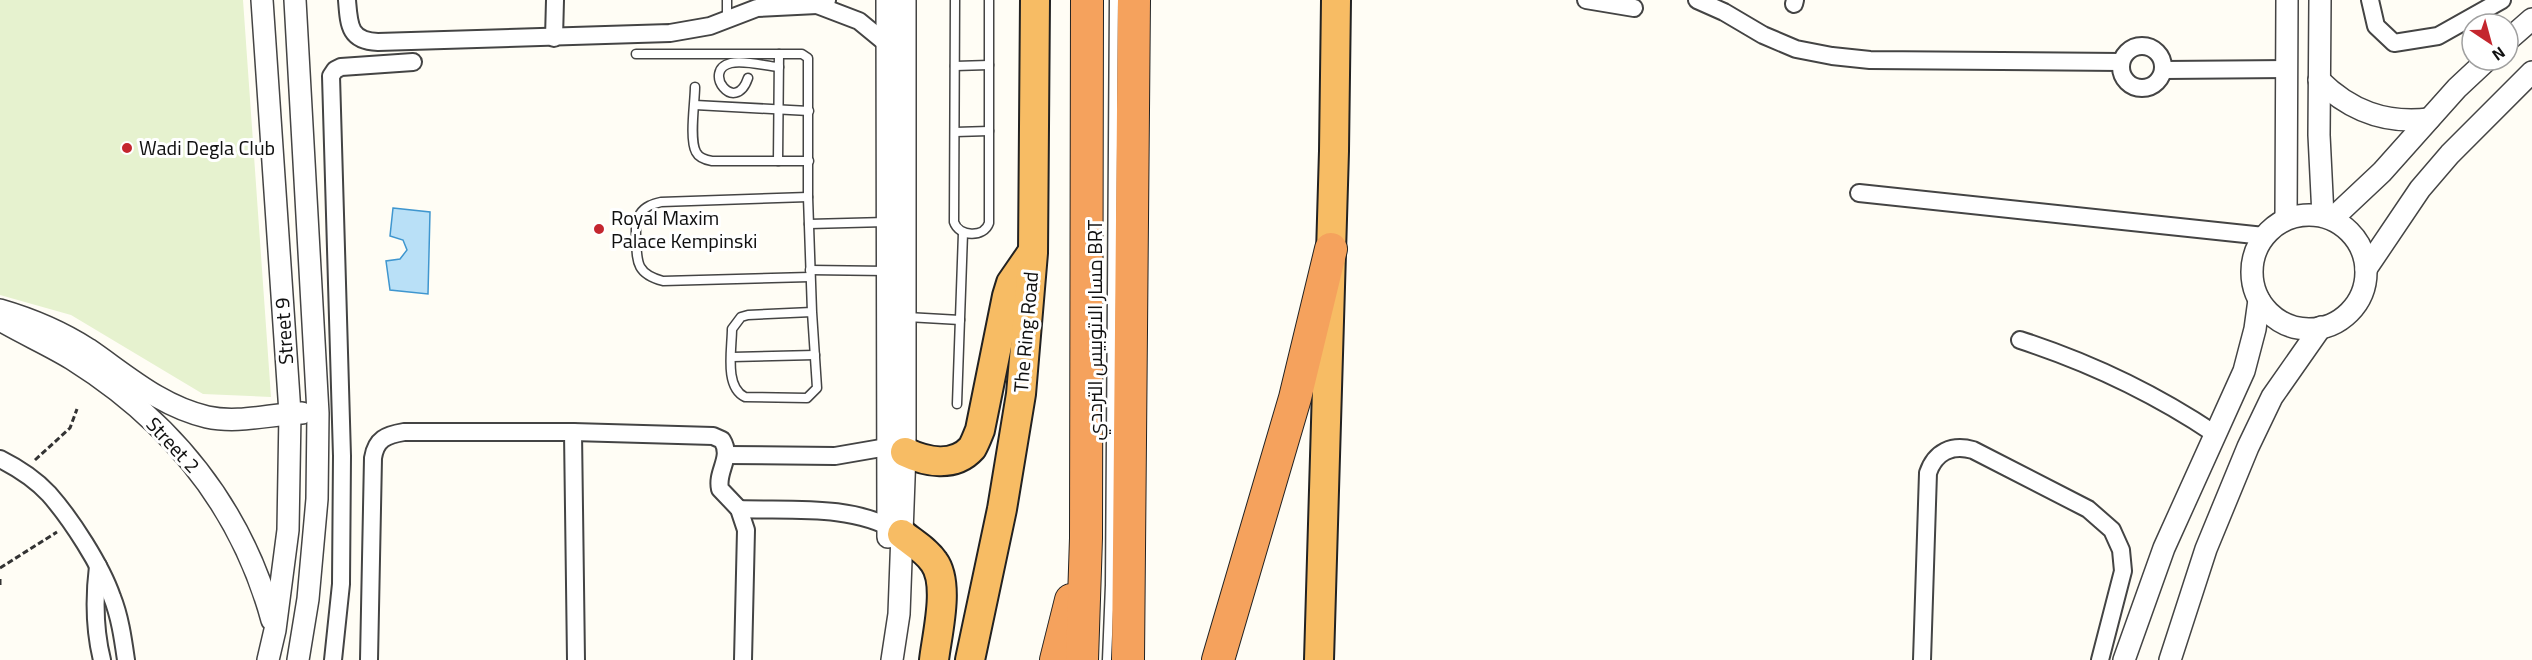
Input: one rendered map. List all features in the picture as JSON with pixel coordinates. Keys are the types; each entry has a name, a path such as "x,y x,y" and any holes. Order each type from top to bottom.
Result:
{"highway":[{"name":"The Ring Road","path":"970,660 1002,509 1021,394 1032,253 1035,0"},
{"path":"1082,660 1086,538 1087,0"},
{"path":"1128,660 1134,0"},
{"path":"1319,660 1336,0"},
{"path":"1218,660 1295,398 1331,249"},
{"path":"896,450 930,461 948,462 972,447 980,430 1006,296 1011,283 1032,253"},
{"path":"895,530 926,552 936,564 940,576 941,602 934,660"},
{"path":"1056,660 1086,538"}],"street":[{"name":"Street 9","path":"262,0 290,413 288,530 275,630 268,660"},
{"name":"Street 9","path":"295,0 318,413 317,499 308,599 298,660"},
{"path":"347,0 351,30 366,42 670,33 710,26 757,8 822,3 859,21 896,45"},
{"path":"554,38 555,0"},
{"path":"887,0 896,45 903,317 896,450 895,530 898,623 892,655"},
{"path":"896,450 887,222 896,45 905,0"},
{"path":"1586,0 1634,8"},
{"path":"1697,0 1724,12 1779,43 1832,56 1870,60 2121,62"},
{"path":"2286,219 2287,0"},
{"path":"2320,0 2319,80 2327,217"},
{"path":"2370,0 2376,26 2394,43 2438,36 2502,0"},
{"path":"2520,30 2532,19"},
{"path":"2146,46 2160,54 2164,70 2160,80 2151,87 2136,87 2124,78 2121,62 2130,49 2146,46"},
{"path":"333,660 341,584 342,456 331,76 341,67 413,63"},
{"path":"2164,70 2288,69"},
{"path":"2327,217 2382,172 2428,119 2475,72"},
{"path":"2366,269 2428,180 2478,124 2532,72"},
{"path":"2319,80 2342,100 2369,114 2398,120 2428,119"},
{"path":"1859,193 2264,236"},
{"path":"2310,214 2327,217 2349,231 2361,248 2366,269 2362,291 2351,311 2332,324 2309,329 2286,324 2266,310 2259,300 2252,279 2254,256 2264,236 2286,219 2310,214"},
{"path":"2124,660 2164,548 2244,371 2255,329 2259,300"},
{"name":"Street 2","path":"0,310 40,323 58,332 86,348 160,400 184,411 236,420 290,413 318,413"},
{"name":"Street 2","path":"0,320 48,345 105,381 150,419 190,461 220,499 244,540 262,584 275,630"},
{"path":"2170,660 2206,549 2248,447 2272,397 2321,327"},
{"path":"2020,340 2082,361 2141,388 2215,434"},
{"path":"369,660 373,458 375,447 381,439 404,432 573,432 713,436 722,440 726,456 719,477 720,489 739,510 746,530 743,660"},
{"path":"573,432 576,660"},
{"path":"1922,660 1928,473 1939,455 1959,447 1973,450 2088,509 2112,530 2121,550 2124,571 2100,660"},
{"path":"726,456 835,456 896,450"},
{"path":"0,459 23,471 48,494 98,566 112,596 122,629 126,660"},
{"path":"739,510 846,513 868,518 895,530"},
{"path":"98,566 94,597 96,636 102,660"}],"lane":[{"path":"727,0 727,18"},
{"path":"955,0 954,222 963,233 980,233 987,228 989,223 989,0"},
{"name":"مسار الاتوبيس الترددي BRT","path":"1107,660 1110,573 1114,0"},
{"path":"636,54 802,54 808,58 810,273 817,388 807,398 745,397 739,394 733,382 732,329 741,317 812,312"},
{"path":"778,161 779,54"},
{"path":"748,78 745,87 737,93 728,92 720,85 719,76 723,67 732,63 779,67"},
{"path":"955,66 989,65"},
{"path":"695,87 694,143 696,152 703,159 712,161 808,161"},
{"path":"695,105 809,111"},
{"path":"955,132 989,131"},
{"path":"808,197 661,202 649,205 640,214 636,225 637,262 643,272 663,281 888,271"},
{"path":"809,224 887,222"},
{"path":"957,404 963,233"},
{"path":"903,317 960,320"},
{"path":"732,357 815,355"}],"path":[{"path":"23,471 70,428 77,409"},
{"path":"0,568 70,523"},
{"path":"0,579 0,588"}],"green space":[{"name":"Wadi Degla Club","path":"0,0 243,0 271,397 203,394 71,315 0,295"}],"water":[{"path":"393,208 430,212 428,294 390,290 386,261 400,259 407,250 403,240 390,236"}],"place":[{"name":"Wadi Degla Club","path":"127,148"},
{"name":"Royal Maxim Palace Kempinski","path":"599,229"}]}
